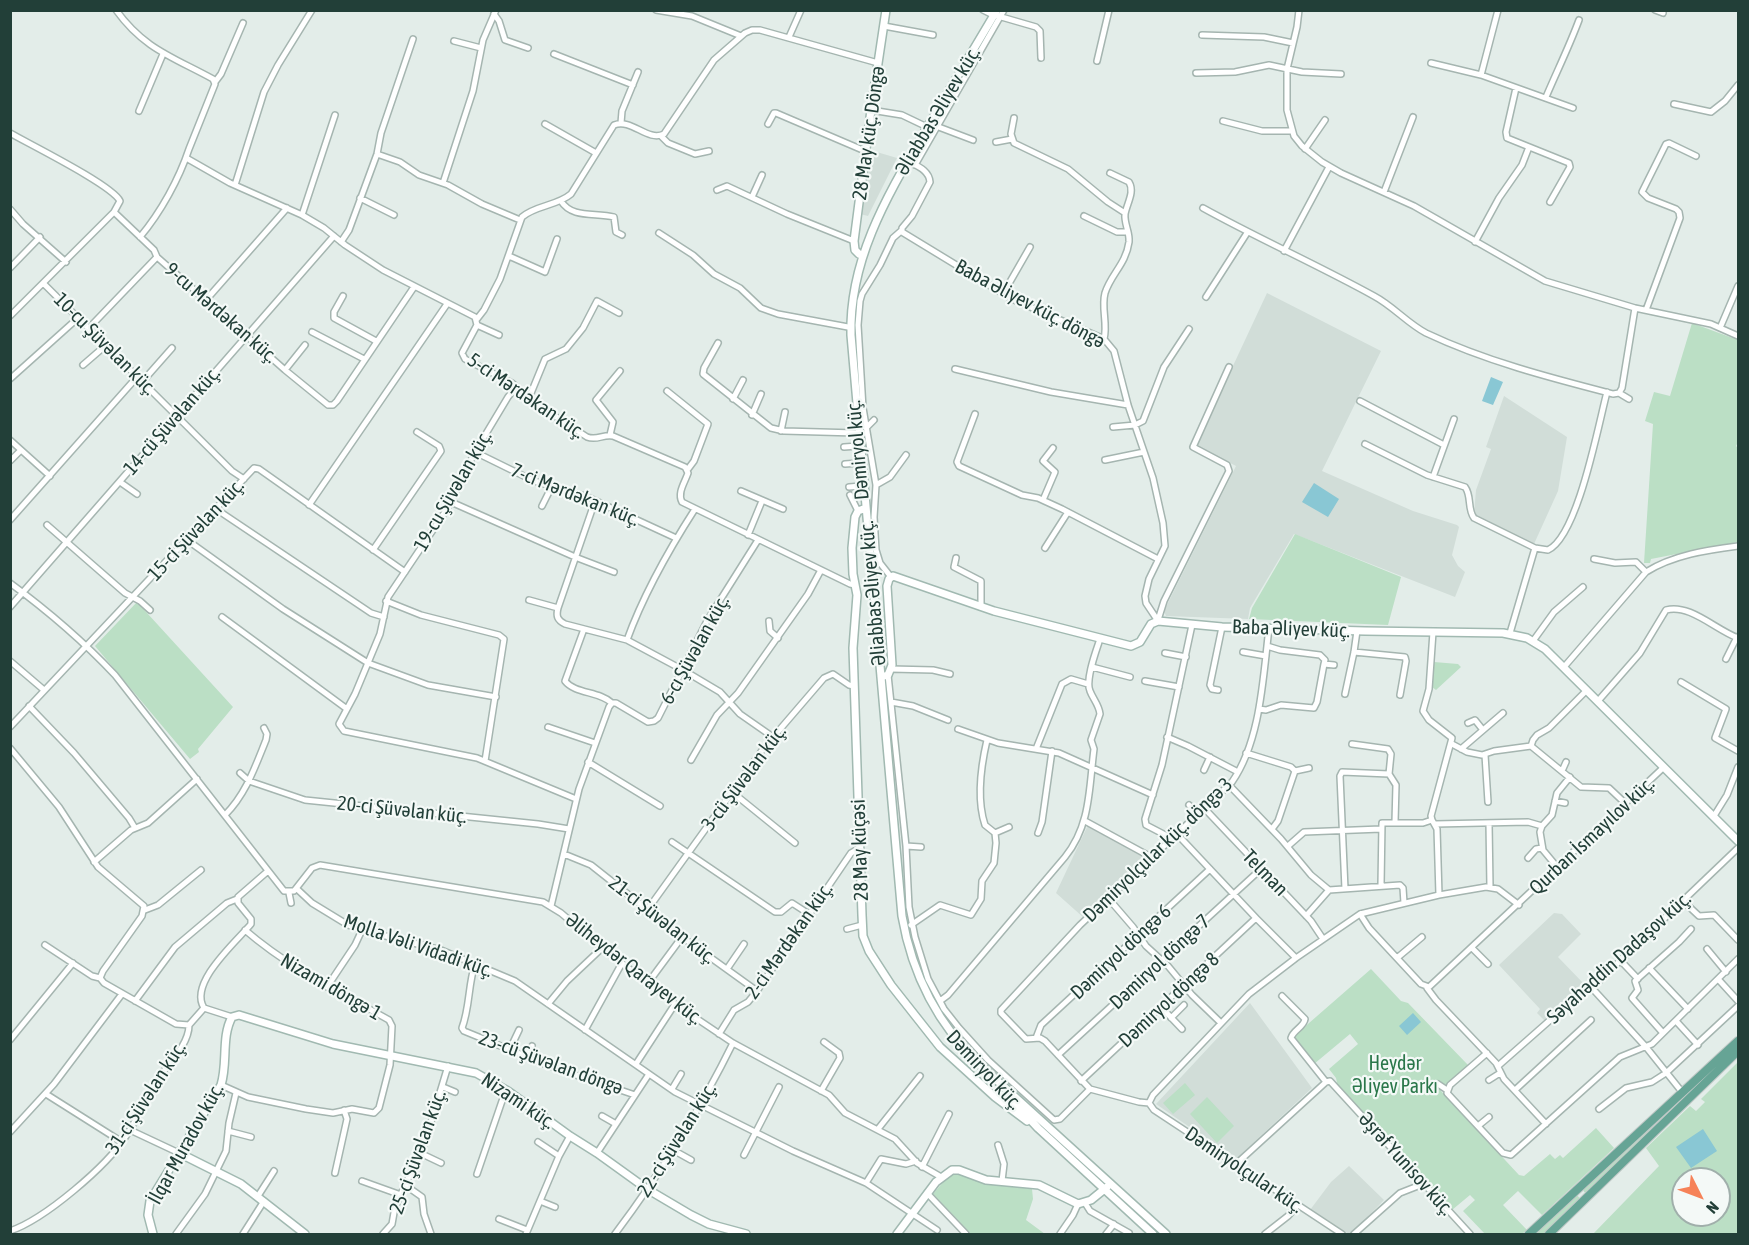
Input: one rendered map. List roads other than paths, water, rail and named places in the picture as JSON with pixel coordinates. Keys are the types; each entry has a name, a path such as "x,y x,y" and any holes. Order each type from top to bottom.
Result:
{"main road":[{"path":"1529,1234 1738,1041"},
{"path":"1549,1234 1738,1051"},
{"path":"1692,1082 1699,1089"},
{"path":"1577,1189 1586,1199"}],"street":[{"path":"116,10 145,42 163,54 210,77 215,82"},
{"path":"235,185 264,92 312,10"},
{"path":"656,10 692,16 741,36"},
{"path":"789,37 801,10"},
{"name":"28 May küç. Döngə","path":"859,255 855,250 854,241 886,10"},
{"path":"983,10 1036,27 1040,31 1041,58"},
{"path":"901,231 912,216 930,182 928,173 911,163 936,126 995,13 1004,10"},
{"path":"1097,61 1109,10"},
{"path":"1299,10 1298,27 1287,69 1287,110 1292,132 1305,149 1329,167 1414,206 1545,281 1635,308 1720,327 1738,336"},
{"path":"1481,75 1498,10"},
{"path":"1655,10 1663,14"},
{"path":"443,183 473,91 485,32 495,12"},
{"path":"495,12 505,40 528,48"},
{"name":"Dəmiryol küç.","path":"995,13 925,126 885,197 859,255 850,292 848,327 897,898 903,934 918,982 936,1016 968,1058 1009,1096 1038,1128"},
{"name":"Əliabbas Əliyev küç.","path":"995,13 869,237 858,269 853,292 851,335 862,509 887,674 904,928 923,988 953,1036 981,1066 1072,1149"},
{"path":"1546,97 1565,58 1579,20"},
{"path":"140,237 188,159 189,149 215,82 221,74 243,23"},
{"path":"884,27 933,34"},
{"path":"499,335 477,322 492,296 509,256 520,220 531,211 561,201 574,190 611,128 621,123 651,135 661,135 669,129 711,64 741,36 755,30 789,37 878,63"},
{"path":"1202,35 1264,37 1293,43"},
{"path":"341,242 349,230 377,154 381,133 413,39"},
{"path":"454,41 481,48"},
{"path":"139,111 163,54"},
{"path":"554,54 633,85"},
{"path":"1431,63 1481,75 1574,108"},
{"path":"1196,74 1235,72 1269,65 1302,72 1341,74"},
{"path":"621,123 622,111 639,72"},
{"path":"1674,104 1711,112 1725,101 1738,85"},
{"path":"1516,88 1505,135 1509,140 1569,163 1570,167 1550,202"},
{"path":"770,105 774,113 866,150"},
{"path":"871,110 902,116 925,126"},
{"path":"768,124 774,113"},
{"path":"302,215 335,115"},
{"path":"1384,192 1413,117"},
{"path":"1012,140 1014,118"},
{"path":"1305,149 1325,120"},
{"path":"1223,121 1262,131 1292,132"},
{"path":"545,124 596,153"},
{"path":"936,126 973,140"},
{"name":"9-cu Mərdəkan küç.","path":"10,134 117,196 120,201 114,212 154,250 157,257 328,405 333,405 414,286"},
{"path":"661,135 668,143 695,154 709,151"},
{"path":"996,142 1012,140"},
{"path":"1012,140 1020,148 1068,169 1125,213"},
{"path":"1646,310 1680,218 1676,209 1648,198 1642,192 1666,144 1669,143 1696,156"},
{"path":"1475,242 1499,198 1522,165 1528,147"},
{"path":"377,154 400,162 419,175 443,183 482,204 520,220"},
{"name":"5-ci Mərdəkan küç.","path":"188,159 235,185 302,215 341,242 414,286 472,315 477,322 462,353 463,357 516,387 548,412 591,439 610,435 688,469"},
{"path":"1284,251 1329,167"},
{"path":"1104,339 1106,292 1124,259 1129,241 1125,213 1131,186 1125,180 1110,173"},
{"path":"752,197 762,175"},
{"path":"717,190 727,186 854,241"},
{"path":"360,198 394,215"},
{"path":"561,201 566,208 577,213 614,217 616,232 622,236"},
{"path":"206,300 287,208"},
{"path":"1203,208 1247,233 1374,296 1409,323 1428,334 1490,358 1607,392 1619,393 1629,399"},
{"path":"10,209 23,224 66,262"},
{"path":"10,316 114,212"},
{"path":"1084,216 1117,232 1128,232"},
{"name":"Dəmiryol küç.","path":"891,577 880,563 876,550 874,528 876,485 863,408 858,331 860,301 893,238 901,231"},
{"name":"Baba Əliyev küç. döngə","path":"901,231 1003,294 1104,339 1114,351 1128,405 1155,487 1163,523 1165,542 1149,579 1145,596 1146,603 1158,621"},
{"path":"659,232 693,255 714,274 740,288 761,308 778,314 848,327"},
{"path":"1206,297 1247,233"},
{"name":"14-cü Şüvəlan küç.","path":"10,607 334,236"},
{"path":"10,268 40,237"},
{"path":"509,256 545,272 556,239"},
{"path":"1003,294 1030,247"},
{"path":"88,329 157,257"},
{"name":"10-cu Şüvəlan küç.","path":"44,284 232,471 244,479"},
{"path":"1720,327 1738,286"},
{"path":"343,296 334,312 334,318 376,341"},
{"path":"529,398 545,358 566,349 583,328 597,301 619,313"},
{"path":"309,505 447,304"},
{"path":"1619,393 1623,384 1635,308"},
{"path":"10,379 78,318"},
{"path":"1113,428 1135,425 1143,421 1164,367 1190,329"},
{"path":"312,332 364,359"},
{"path":"718,343 703,374 766,426 781,431 856,434"},
{"path":"285,370 306,345"},
{"path":"84,365 105,346"},
{"path":"10,520 139,380 172,348"},
{"path":"950,674 933,670 887,674 887,586 891,577 900,577 981,607 1100,639 1134,645 1142,640 1152,624 1158,621 1168,593 1229,470 1227,465 1195,448 1193,444 1229,368"},
{"path":"955,369 1032,388 1128,405"},
{"path":"610,435 613,422 596,400 620,371"},
{"path":"734,399 743,380"},
{"name":"19-cu Şüvəlan küç.","path":"516,387 475,452 451,502 386,601 380,633 339,724 344,731 485,761 576,799"},
{"path":"667,391 708,424 694,461 688,469 680,498 682,502 855,585"},
{"path":"1365,444 1433,477 1465,487 1474,518 1534,548 1551,549 1565,534 1578,499 1607,392"},
{"path":"752,415 761,394"},
{"path":"1360,401 1444,445"},
{"path":"781,431 785,412"},
{"path":"975,414 957,464 1022,495 1043,500 1158,559"},
{"path":"1433,477 1454,419"},
{"path":"867,427 874,420"},
{"path":"373,550 440,454 439,446 417,432"},
{"path":"10,440 50,476"},
{"path":"844,447 858,446"},
{"path":"1043,500 1055,472 1043,461 1053,448"},
{"path":"10,461 21,450"},
{"name":"7-ci Mərdəkan küç.","path":"475,452 534,482 575,493 676,538"},
{"path":"1105,460 1144,452"},
{"path":"876,485 890,477 906,455"},
{"path":"845,464 859,463"},
{"name":"15-ci Şüvəlan küç.","path":"10,728 254,468 259,468 405,572"},
{"path":"120,482 137,494"},
{"path":"849,487 861,486"},
{"path":"542,506 551,488"},
{"path":"741,491 783,509"},
{"path":"850,495 862,509"},
{"path":"595,501 558,608 559,620 627,640 683,670 720,692 740,714 773,737"},
{"path":"748,535 762,501"},
{"path":"451,502 614,572"},
{"path":"627,640 644,596 695,509"},
{"name":"28 May küçəsi","path":"862,509 854,519 852,567 857,601 853,648 862,925 865,943 918,1020 951,1059 1002,1103 1038,1128"},
{"path":"216,510 371,613 384,617"},
{"path":"1045,548 1068,512"},
{"path":"47,525 125,593 150,610"},
{"path":"187,540 283,609 368,663 428,685 496,697"},
{"name":"6-cı Şüvəlan küç.","path":"612,703 646,721 654,721 660,714 704,627 758,540"},
{"path":"1564,667 1646,572 1660,563 1676,558 1738,546"},
{"path":"1510,633 1534,548"},
{"path":"957,558 954,567 981,581 981,607"},
{"path":"1594,559 1614,563 1636,562 1646,572"},
{"path":"691,760 717,715 738,693 814,586 821,570"},
{"path":"10,583 87,646 115,675 282,890 289,893 297,889"},
{"path":"1533,640 1554,612 1583,587"},
{"path":"529,600 558,608"},
{"path":"386,601 421,615 502,637 505,642 485,761"},
{"path":"1598,701 1635,659 1666,610 1673,608 1689,612 1721,631 1738,637 1726,659"},
{"path":"222,617 347,709"},
{"path":"769,621 770,631 777,638"},
{"name":"Baba Əliyev küç.","path":"1158,621 1192,626 1510,633 1533,640 1564,667 1738,841"},
{"path":"1171,838 1146,825 1145,819 1162,765 1192,626"},
{"path":"1218,690 1212,689 1210,685 1222,627"},
{"name":"Dəmiryolçular küç. döngə 3","path":"1036,1038 1026,1039 1001,1014 1001,1010 1074,931 1229,785 1238,772 1246,753 1259,710 1269,628"},
{"path":"551,906 576,799 595,743 612,703 603,697 570,686 565,681 584,629"},
{"path":"1344,694 1357,631"},
{"path":"1433,632 1429,689 1423,711 1432,723 1452,736 1433,822 1437,829 1439,895"},
{"path":"940,1001 948,995 1071,850 1085,820 1089,803 1094,749 1091,741 1100,714 1088,684 1100,639"},
{"path":"1259,710 1281,705 1314,708 1324,664 1323,657 1320,655 1267,646"},
{"path":"1243,652 1266,656"},
{"path":"1354,652 1405,657 1400,695"},
{"path":"1165,653 1186,657"},
{"path":"10,661 44,690"},
{"path":"1324,664 1334,665"},
{"path":"1092,668 1130,677"},
{"name":"Dəmiryol küç.","path":"887,674 906,846 909,907 928,980 951,1019 982,1054 1054,1120 1060,1119 1090,1089"},
{"name":"3-cü Şüvəlan küç.","path":"648,909 773,737 827,675 836,676 849,685 855,686"},
{"path":"1036,749 1062,684 1071,679 1088,684"},
{"path":"1145,681 1179,687"},
{"path":"1680,681 1726,709 1715,738 1738,751"},
{"path":"1531,746 1537,735 1549,728 1587,690"},
{"path":"891,702 913,706 948,720"},
{"path":"29,706 74,753 135,828"},
{"path":"1461,749 1503,713"},
{"path":"1468,723 1475,720 1483,730"},
{"path":"548,727 595,743"},
{"path":"225,815 237,802 249,781 266,740 267,734 264,728"},
{"path":"958,729 987,740 1052,751 1153,795"},
{"path":"1167,737 1238,772"},
{"path":"904,928 940,905 967,915 973,913 981,900 982,881 994,863 996,843 995,833 985,825 980,783 987,740"},
{"path":"1352,744 1388,749 1391,754 1389,774 1396,785 1395,822"},
{"path":"1452,744 1474,754 1485,755 1494,751 1531,746 1584,788 1609,788 1626,804"},
{"path":"10,748 59,807 94,862 145,909"},
{"path":"1038,833 1042,822 1052,751"},
{"path":"1246,753 1285,765 1295,771 1309,768"},
{"path":"1485,755 1488,802"},
{"path":"1204,770 1210,757"},
{"path":"588,762 660,806"},
{"path":"1562,771 1566,762"},
{"name":"Qurban İsmayılov küç.","path":"1427,987 1519,905 1665,767"},
{"path":"1714,816 1727,795 1738,767"},
{"path":"1272,829 1278,821 1295,771"},
{"path":"1345,889 1340,774 1344,771 1389,774"},
{"name":"20-ci Şüvəlan küç.","path":"240,773 249,781 305,800 569,829"},
{"path":"1558,868 1542,848 1540,832 1542,826 1552,815 1557,793 1570,777"},
{"path":"94,862 135,828 148,823 197,779"},
{"path":"1229,785 1288,846 1311,875 1329,890 1401,885 1404,903"},
{"path":"732,792 795,843"},
{"path":"1555,801 1565,803"},
{"path":"1189,805 1198,813"},
{"name":"Telman","path":"1204,808 1306,916 1323,939"},
{"path":"1085,820 1151,857"},
{"path":"1381,885 1381,825 1384,822 1533,822 1542,826"},
{"path":"1036,1038 1045,1041 1090,1089 1149,1103 1153,1095 1249,994 1360,914 1439,895 1490,887 1489,823"},
{"path":"995,833 1010,827"},
{"path":"1288,846 1304,832 1381,829"},
{"path":"1176,833 1296,958"},
{"path":"672,842 775,912 781,912 792,903 809,914"},
{"path":"906,846 921,847"},
{"name":"2-ci Mərdəkan küç.","path":"719,1034 734,1010 748,1002 757,991 851,853 860,848"},
{"path":"1528,858 1536,849 1542,848"},
{"name":"Səyahəddin Dadaşov küç.","path":"1498,1066 1591,987 1738,848"},
{"name":"21-ci Şüvəlan küç.","path":"564,854 591,865 682,937 757,991"},
{"name":"Əliheydər Qarayev küç.","path":"297,889 312,868 325,865 538,901 551,906 675,1004 733,1043 832,1097 845,1113 900,1143 922,1167 940,1177"},
{"name":"Dəmiryol döngə 6","path":"1036,1038 1041,1025 1139,937 1210,869"},
{"name":"Dəmiryol döngə 7","path":"1058,1055 1261,869"},
{"path":"100,978 145,909 158,905 201,870"},
{"path":"135,1001 175,947 268,872"},
{"name":"Qurban İsmayılov küç.","path":"1490,887 1503,892 1519,905"},
{"name":"Molla Vəli Vidadi küç.","path":"297,889 309,901 330,915 362,930 426,945 515,981 672,1089 756,1133 866,1183 937,1230"},
{"path":"1306,916 1329,890"},
{"path":"289,893 291,903"},
{"path":"1108,898 1146,946 1221,1023"},
{"path":"232,1017 204,1008 201,1003 211,971 228,947 251,924 251,919 237,899"},
{"path":"1683,901 1699,916 1711,915 1717,918 1738,940"},
{"path":"1360,914 1366,924 1397,958 1421,984 1427,987 1436,1000 1487,1053 1498,1066 1500,1073 1546,1124"},
{"name":"Dəmiryol döngə 8","path":"1081,1081 1256,918"},
{"path":"847,929 862,925"},
{"path":"1663,1033 1632,998 1638,990 1635,981 1670,951 1691,929"},
{"name":"Nizami döngə 1","path":"245,930 272,953 327,987 389,1020 392,1026 390,1056"},
{"path":"327,987 355,945 362,930"},
{"path":"648,983 682,937"},
{"path":"1397,958 1422,937"},
{"path":"727,969 744,944"},
{"path":"45,945 92,976 100,978 122,994 176,1024 189,1025"},
{"path":"548,1004 567,981 602,948"},
{"path":"1472,948 1488,964"},
{"path":"1707,949 1726,972"},
{"path":"1438,1084 1447,1090 1449,1095 1508,1156 1620,1057 1652,1044 1738,959"},
{"path":"1620,960 1638,979"},
{"path":"10,1040 73,963"},
{"path":"585,1030 622,963"},
{"name":"23-cü Şüvəlan döngə","path":"475,964 462,1029 570,1074 635,1095"},
{"path":"1649,968 1688,1009"},
{"path":"1718,979 1738,1001"},
{"path":"1591,987 1646,1047 1682,1092"},
{"path":"10,1132 46,1094 122,994"},
{"name":"Əşrəf Yunisov küç.","path":"1282,996 1305,1019 1291,1038 1326,1082 1332,1083 1470,1234"},
{"path":"636,1064 675,1004"},
{"path":"1171,1018 1184,1005"},
{"path":"1599,1109 1626,1088 1652,1082 1666,1073 1738,1006"},
{"path":"1161,1007 1182,1029"},
{"name":"31-ci Şüvəlan küç.","path":"10,1231 36,1218 103,1164 130,1130 153,1086 188,1034 189,1025 204,1008"},
{"name":"Nizami küç.","path":"232,1017 243,1016 333,1044 476,1073 508,1091 570,1137 597,1153 647,1189 697,1219 736,1233 746,1234"},
{"name":"İlqar Muradov küç.","path":"153,1234 148,1206 220,1085 225,1070 227,1030 232,1017"},
{"path":"1515,1090 1591,1020"},
{"path":"1676,1021 1698,1045"},
{"path":"510,1049 519,1030"},
{"path":"821,1090 840,1058 839,1053 824,1041"},
{"name":"22-ci Şüvəlan küç.","path":"615,1234 701,1106 733,1043"},
{"path":"527,1057 532,1046"},
{"path":"1447,1090 1487,1053"},
{"path":"220,1085 236,1093 306,1109 333,1113 352,1109 374,1113 377,1111 390,1065 390,1056"},
{"name":"25-ci Şüvəlan küç.","path":"383,1234 392,1224 395,1207 420,1154 448,1066"},
{"path":"1489,1080 1500,1073"},
{"path":"597,1153 649,1074"},
{"path":"672,1089 681,1074"},
{"path":"878,1129 920,1076"},
{"path":"1235,1165 1326,1082"},
{"path":"442,1087 455,1092"},
{"path":"744,1155 779,1087"},
{"path":"477,1174 502,1101 508,1091"},
{"path":"176,1234 198,1205 217,1172 227,1148 236,1093"},
{"path":"46,1094 122,1142"},
{"path":"1002,1103 1010,1104 1009,1096"},
{"name":"Dəmiryolçular küç.","path":"1149,1103 1154,1110 1235,1165 1342,1234"},
{"path":"335,1173 347,1119 344,1110"},
{"path":"922,1167 949,1114"},
{"path":"602,1116 616,1125"},
{"path":"1478,1126 1489,1117"},
{"path":"1038,1128 1072,1149 1151,1233"},
{"path":"1038,1128 1166,1234"},
{"path":"130,1130 235,1180 305,1234"},
{"path":"228,1131 251,1137"},
{"path":"499,1219 527,1232 559,1156 570,1137"},
{"path":"538,1142 559,1156"},
{"path":"998,1145 1004,1164 1002,1181"},
{"path":"673,1150 691,1160"},
{"path":"420,1154 441,1163"},
{"path":"866,1183 881,1159 906,1164 916,1161"},
{"path":"897,1234 940,1177 948,1171 955,1170 981,1179 1039,1185 1082,1203 1090,1211 1129,1233"},
{"path":"243,1234 274,1171"},
{"path":"362,1181 401,1195"},
{"path":"1354,1234 1400,1193 1423,1184"},
{"path":"405,1185 422,1197 424,1214 431,1234"},
{"path":"1060,1234 1082,1203 1108,1186"},
{"path":"927,1193 966,1234"},
{"path":"540,1201 555,1207"},
{"path":"1265,1234 1297,1206"},
{"path":"1106,1234 1114,1224"},
{"path":"1151,1233 1149,1225 1155,1224"}],"water":[{"path":"1491,377 1503,382 1493,405 1482,401"},
{"path":"1314,483 1339,499 1328,517 1302,502"},
{"path":"1413,1013 1421,1022 1407,1035 1399,1026"},
{"path":"1703,1129 1717,1151 1690,1167 1676,1147"}],"park label":[{"name":"Heydər Əliyev Parkı","path":"1395,1076"}]}
